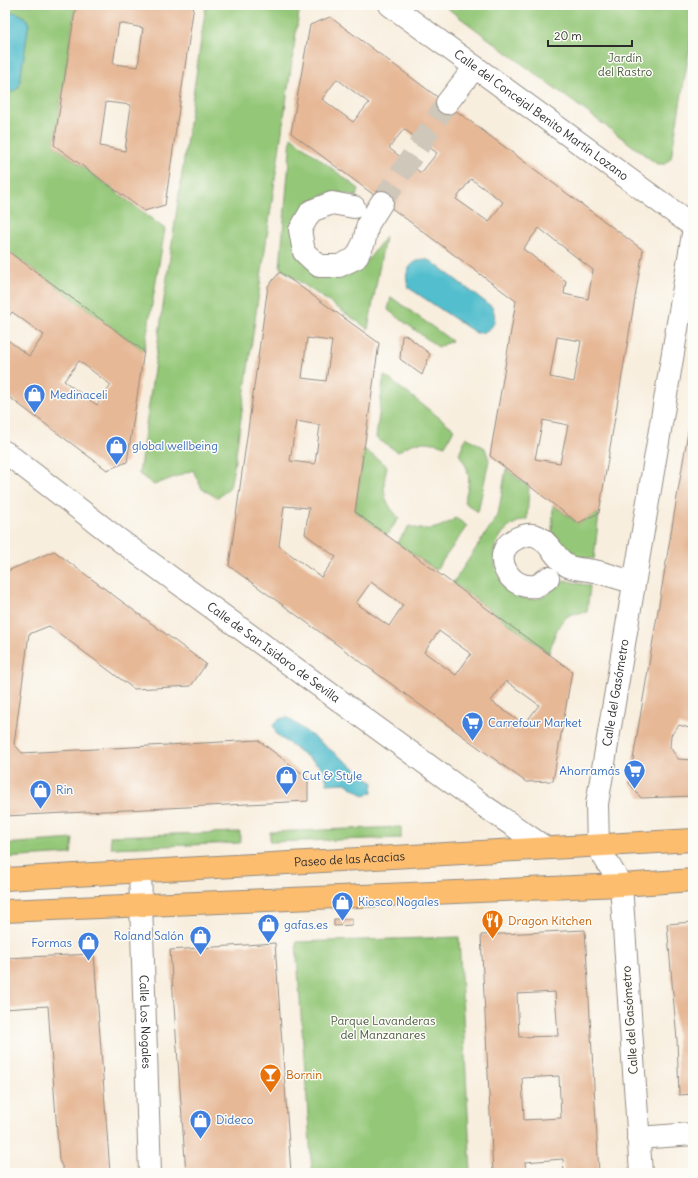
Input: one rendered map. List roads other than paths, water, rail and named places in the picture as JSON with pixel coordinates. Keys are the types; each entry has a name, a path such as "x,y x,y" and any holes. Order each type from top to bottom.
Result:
{"main road":[{"name":"Paseo de las Acacias","path":"5,879 546,848 598,847 693,840"},
{"path":"5,911 620,885 693,880"}],"street":[{"name":"Calle del Concejal Benito Martín Lozano","path":"390,5 693,226"},
{"path":"448,104 475,67"},
{"path":"354,207 332,203 311,211 300,230 304,252 319,266 339,266 356,258 364,242 368,224 382,202"},
{"name":"Calle del Gasómetro","path":"641,1173 620,885 598,847 597,804 633,582 693,234"},
{"name":"Calle de San Isidoro de Sevilla","path":"5,452 118,539 484,806 546,848"},
{"path":"548,578 536,586 522,586 510,579 503,566 504,552 512,541 524,536 537,536 548,543 557,556 568,566 599,572 608,576 633,582"},
{"name":"Calle Los Nogales","path":"140,872 150,1173"},
{"path":"638,1138 693,1134"}],"water":[{"path":"5,12 19,14 25,18 29,24 19,87 14,91 5,93"},
{"path":"423,259 431,261 492,307 495,317 493,325 486,331 476,333 409,288 407,283 408,270 414,263"},
{"path":"287,717 373,782 372,792 365,796 345,783 327,784 324,769 277,735 273,725 280,719"}],"tunnel":[{"path":"382,202 447,103"}],"place":[{"name":"Medinaceli","path":"34,414"},
{"name":"global wellbeing","path":"117,466"},
{"name":"Carrefour Market","path":"472,742"},
{"name":"Ahorramás","path":"635,790"},
{"name":"Cut & Style","path":"286,796"},
{"name":"Rin","path":"41,810"},
{"name":"Kiosco Nogales","path":"343,922"},
{"name":"Dragon Kitchen","path":"493,940"},
{"name":"gafas.es","path":"269,944"},
{"name":"Roland Salón","path":"200,956"},
{"name":"Formas","path":"88,962"},
{"name":"Bornin","path":"271,1094"},
{"name":"Dideco","path":"200,1140"}],"park label":[{"name":"Jardín del Rastro","path":"625,65"},
{"name":"Parque Lavanderas del Manzanares","path":"383,1028"}]}
